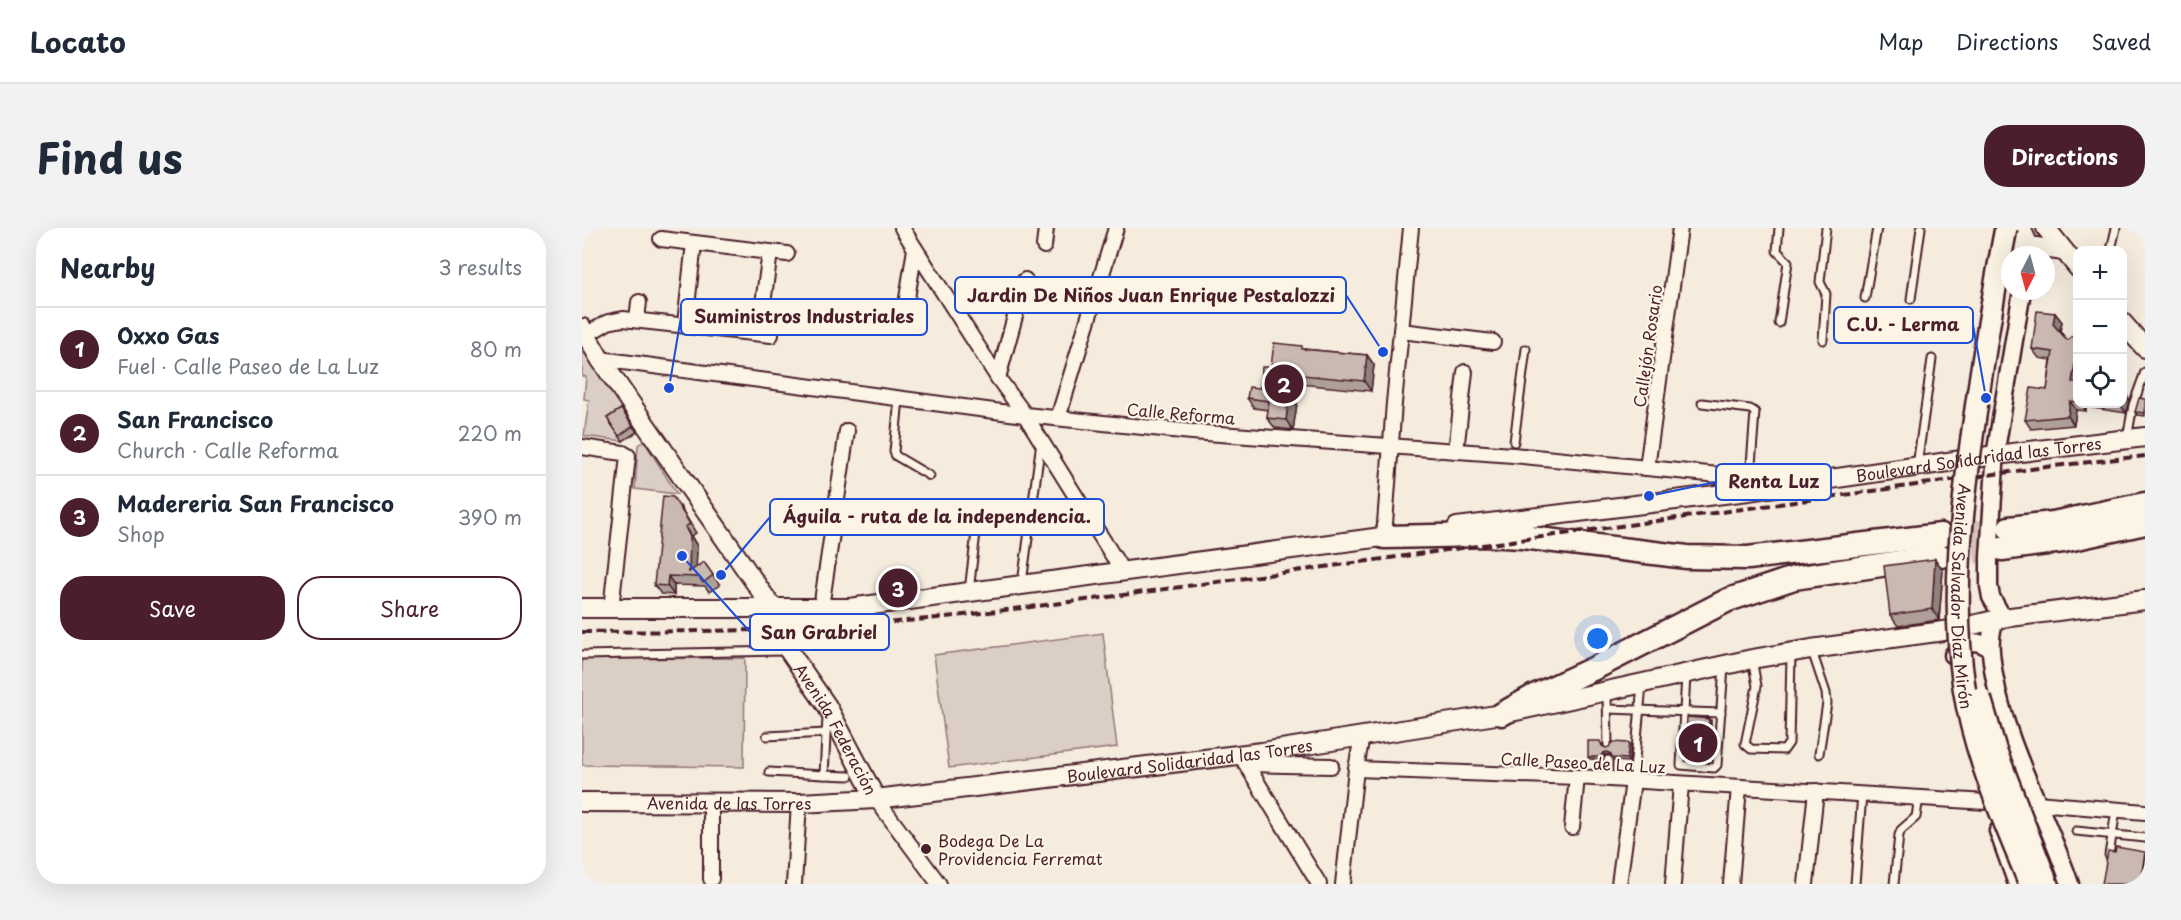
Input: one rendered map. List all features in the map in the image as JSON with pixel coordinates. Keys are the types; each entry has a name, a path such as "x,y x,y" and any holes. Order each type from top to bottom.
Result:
{"highway":[{"path":"2145,504 2053,524 2006,539 2063,541 2145,523"},
{"name":"Boulevard Solidaridad las Torres","path":"1384,537 1513,536 1687,557 1749,558 1941,546 1794,578 1728,600 1597,668 1533,696 1502,714"}],"main road":[{"name":"Avenida Salvador Díaz Mirón","path":"2006,228 1988,318 1968,465 1958,569 1959,634 1964,688 1975,737 1986,774 2030,884"},
{"path":"2018,228 2022,246"},
{"path":"2046,228 2073,262"},
{"path":"2055,251 2064,251"},
{"name":"Avenida Salvador Díaz Mirón","path":"2006,300 1971,543 1972,649 1978,692 1995,749 2047,884"},
{"path":"2127,328 2145,348"},
{"name":"Avenida Federación","path":"584,331 600,359 772,608 789,651 827,706 876,799"},
{"name":"Boulevard Solidaridad las Torres","path":"821,608 849,608 1384,537 1749,485 1917,467 2136,438"},
{"name":"Boulevard Solidaridad las Torres","path":"876,799 1243,759 1362,736 1607,700 1642,685 1791,652 1951,630 1999,619 2145,600"},
{"path":"582,608 821,608"},
{"name":"Avenida de las Torres","path":"582,802 799,803 876,799"}],"street":[{"path":"902,228 998,378 1025,415 1123,572"},
{"path":"1044,246 1046,228"},
{"path":"1058,418 1116,228"},
{"path":"1384,537 1390,445 1411,228"},
{"name":"Callejón Rosario","path":"1647,468 1680,228"},
{"name":"Avenida Salvador Díaz Mirón","path":"1996,228 1954,517 1951,630 1952,656 1970,741 1987,802 2017,884"},
{"path":"661,239 787,254"},
{"path":"685,324 694,243"},
{"path":"903,323 915,249"},
{"path":"584,331 615,320 637,319 765,334 770,252"},
{"path":"998,378 1025,280"},
{"name":"Avenida Salvador Díaz Mirón","path":"2021,300 1996,455 1988,575 1991,597 1999,619 1991,633 1990,649 1998,699 2024,775 2070,884"},
{"path":"637,319 639,302"},
{"path":"1401,331 1493,342"},
{"name":"Calle Reforma","path":"600,359 1025,415 1192,432 1456,451 1514,449 1749,485"},
{"path":"1456,451 1465,372"},
{"path":"821,608 847,431"},
{"path":"582,447 623,453 628,456 611,609"},
{"path":"1952,656 1960,647 1975,641 1983,643 1990,649"},
{"path":"1343,884 1362,736"},
{"path":"1243,759 1331,766"},
{"path":"1243,759 1319,884"},
{"name":"Calle Paseo de La Luz","path":"1356,769 1578,777 1987,802"},
{"path":"1572,827 1578,777"},
{"path":"1619,884 1633,781"},
{"path":"1673,884 1681,784"},
{"path":"1731,884 1739,787"},
{"path":"1806,884 1815,791"},
{"name":"Avenida Federación","path":"876,799 939,884"},
{"path":"711,802 711,879"},
{"path":"794,884 799,803"},
{"path":"2037,803 2145,812"}],"lane":[{"path":"1779,228 1777,251 1788,262 1779,323"},
{"path":"1823,340 1826,294 1820,282 1826,228"},
{"path":"1865,298 1877,228"},
{"path":"1911,299 1921,228"},
{"path":"2112,246 2116,228"},
{"path":"1514,449 1526,349"},
{"path":"1917,467 1932,358"},
{"path":"2136,438 2133,405 2145,372"},
{"path":"899,398 894,452 896,456 930,476"},
{"path":"1702,403 1750,409 1755,412 1749,485"},
{"path":"1022,585 1041,441"},
{"path":"969,592 978,516"},
{"path":"1811,649 1826,693 1827,703 1819,754"},
{"path":"582,656 789,651"},
{"path":"1752,659 1757,686 1745,744 1751,749 1784,750 1789,743 1791,652"},
{"path":"1686,675 1681,765 1716,767 1724,666"},
{"path":"1633,781 1642,685"},
{"path":"1608,745 1607,700 1639,710 1721,713"},
{"path":"824,775 827,706"},
{"path":"767,736 826,733"},
{"path":"1608,760 1608,779"},
{"path":"769,772 849,776"},
{"path":"1855,884 1862,794"},
{"path":"1894,884 1899,835 1901,830 1916,817 1919,797"},
{"path":"2109,855 2116,810"},
{"path":"2076,831 2145,838"}],"shaded area":[{"path":"582,343 626,413 611,423 623,441 584,436 589,400 584,399 586,377 582,376"},
{"path":"644,441 677,494 635,489 638,445"},
{"path":"1103,633 1117,747 949,768 934,655"},
{"path":"745,658 744,767 582,765 582,659"}],"building":[{"path":"2037,311 2055,313 2053,324 2067,340 2073,336 2073,401 2070,401 2068,416 2025,420 2031,388 2047,390 2053,352 2032,349"},
{"path":"1274,343 1302,346 1302,349 1367,355 1364,381 1292,374 1286,420 1267,418 1269,401 1247,398 1249,387 1260,388 1262,367 1271,367"},
{"path":"2139,398 2145,399 2145,413 2135,412"},
{"path":"621,409 633,426 619,436 607,418"},
{"path":"663,496 673,497 690,524 685,527 690,537 689,572 704,562 713,575 703,583 699,577 668,576 667,586 654,585"},
{"path":"1935,559 1932,609 1890,615 1884,566"},
{"path":"1687,717 1709,719 1707,759 1685,757"},
{"path":"1588,741 1600,741 1606,748 1612,742 1629,743 1627,759 1612,758 1607,752 1600,757 1588,757"},
{"path":"2116,847 2145,852 2140,884 2102,884 2108,851 2115,852"}],"tunnel":[{"path":"1941,535 2009,528"},
{"path":"1941,556 2002,549"}],"railway":[{"path":"582,632 725,631 832,627 953,616 1094,599 2053,466 2145,456"}],"place":[{"name":"Jardin De Niños Juan Enrique Pestalozzi","path":"1383,352"},
{"name":"San Francisco","path":"1284,384"},
{"name":"Suministros Industriales","path":"669,388"},
{"name":"C.U. - Lerma","path":"1986,398"},
{"name":"Renta Luz","path":"1649,496"},
{"name":"San Grabriel","path":"682,556"},
{"name":"Águila - ruta de la independencia.","path":"721,575"},
{"name":"Madereria San Francisco","path":"898,588"},
{"name":"Oxxo Gas","path":"1698,743"},
{"name":"Bodega De La Providencia Ferremat","path":"926,849"}]}
